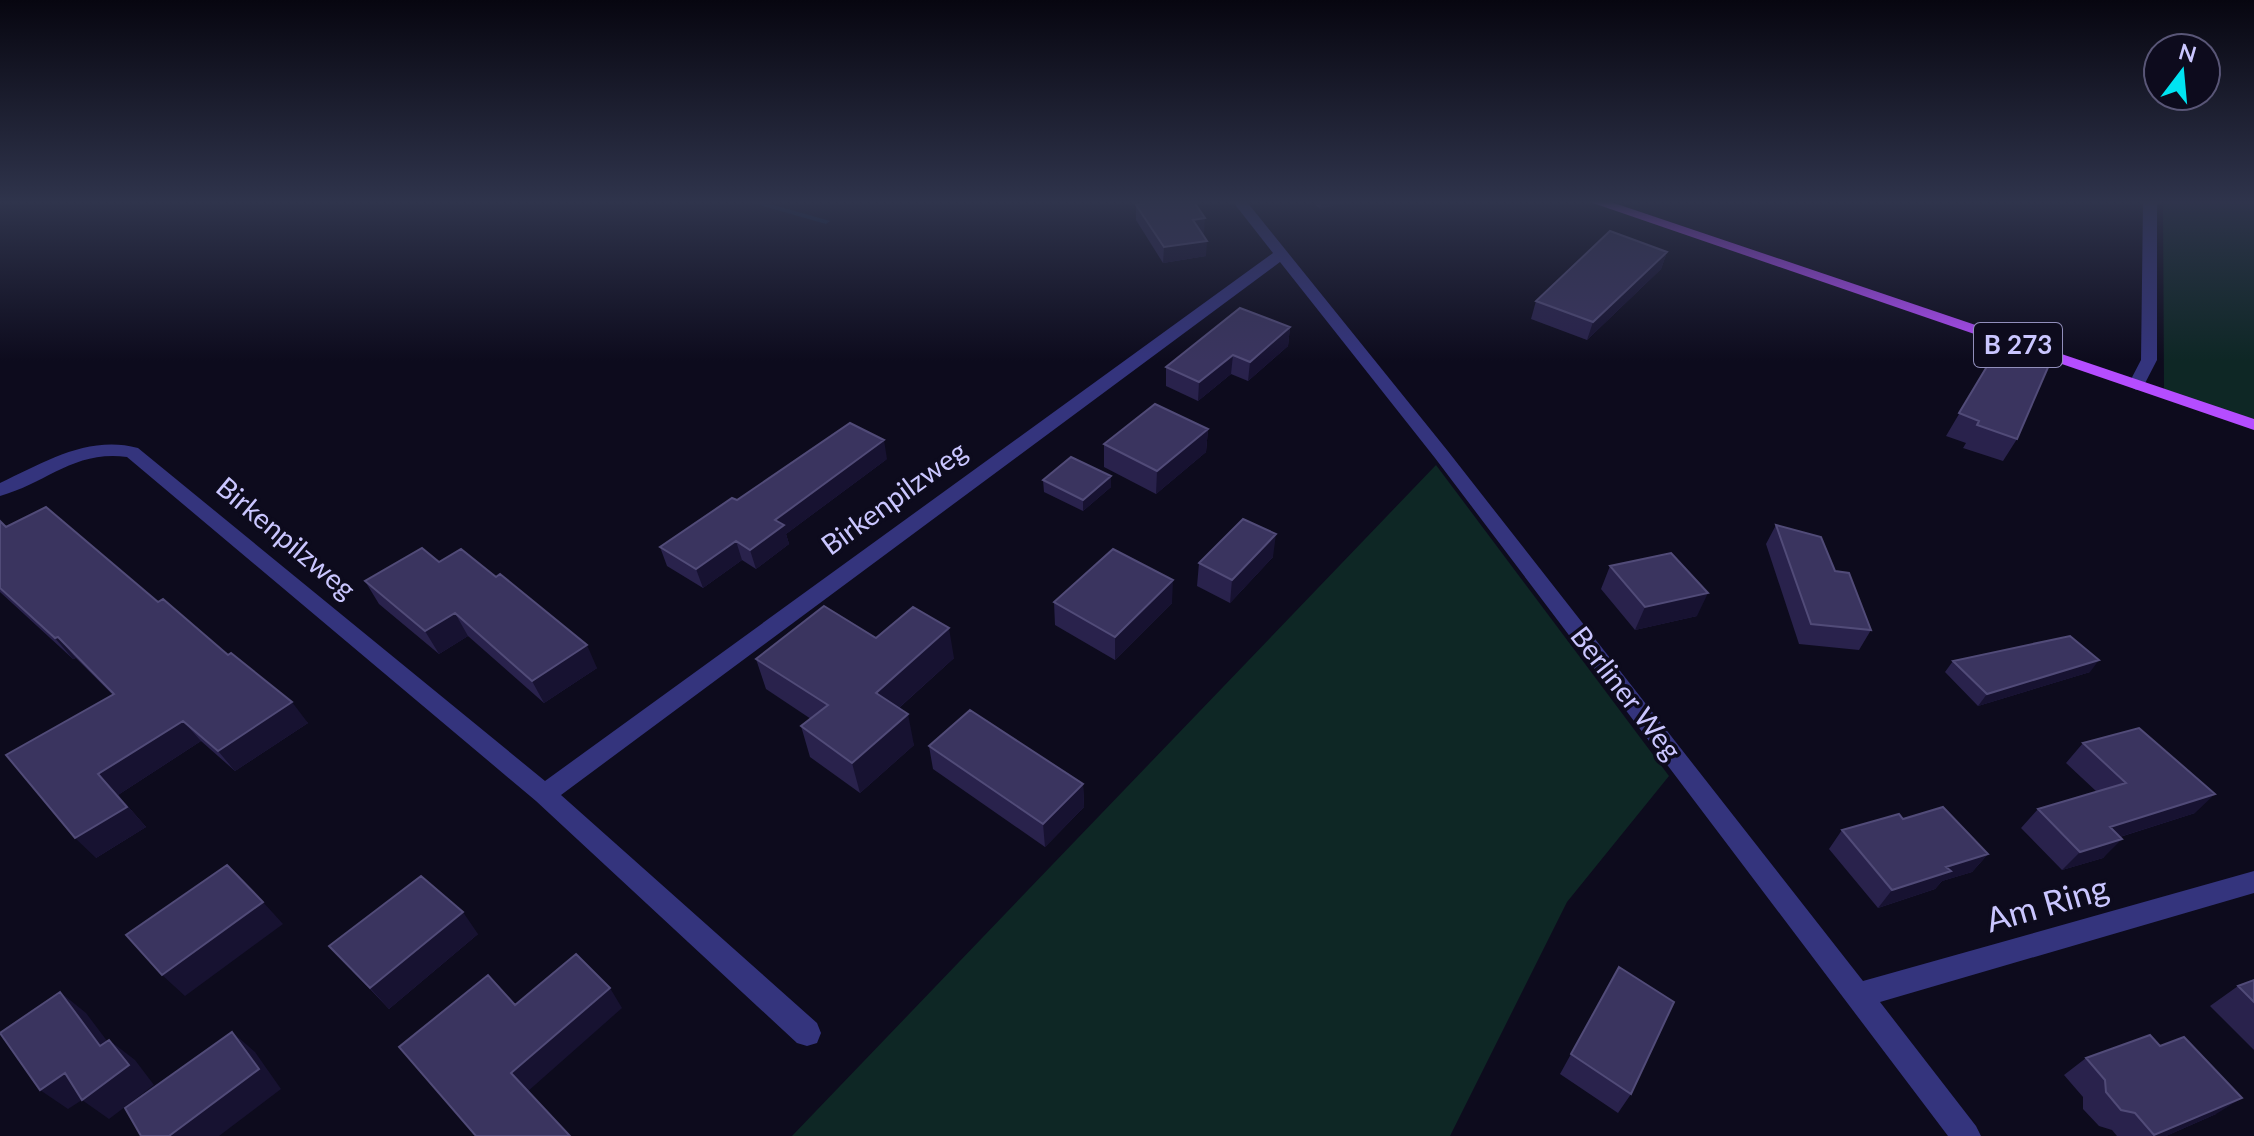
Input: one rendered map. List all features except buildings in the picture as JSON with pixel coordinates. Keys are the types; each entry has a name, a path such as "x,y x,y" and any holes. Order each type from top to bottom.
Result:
{"main road":[{"name":"B 273","path":"1753,255 2254,425"}],"street":[{"name":"Birkenpilzweg","path":"544,794 1280,255"},
{"name":"Berliner Weg","path":"1282,255 1441,454 1966,1136"},
{"path":"2136,385 2149,360 2150,255"},
{"name":"Birkenpilzweg","path":"0,490 62,461 102,448 132,452 544,794 807,1033"},
{"name":"Am Ring","path":"1859,995 2254,882"}],"green space":[{"path":"2163,255 2254,255 2254,420 2164,390"},
{"path":"1436,465 1669,776 1567,902 1450,1136 792,1136"}]}
